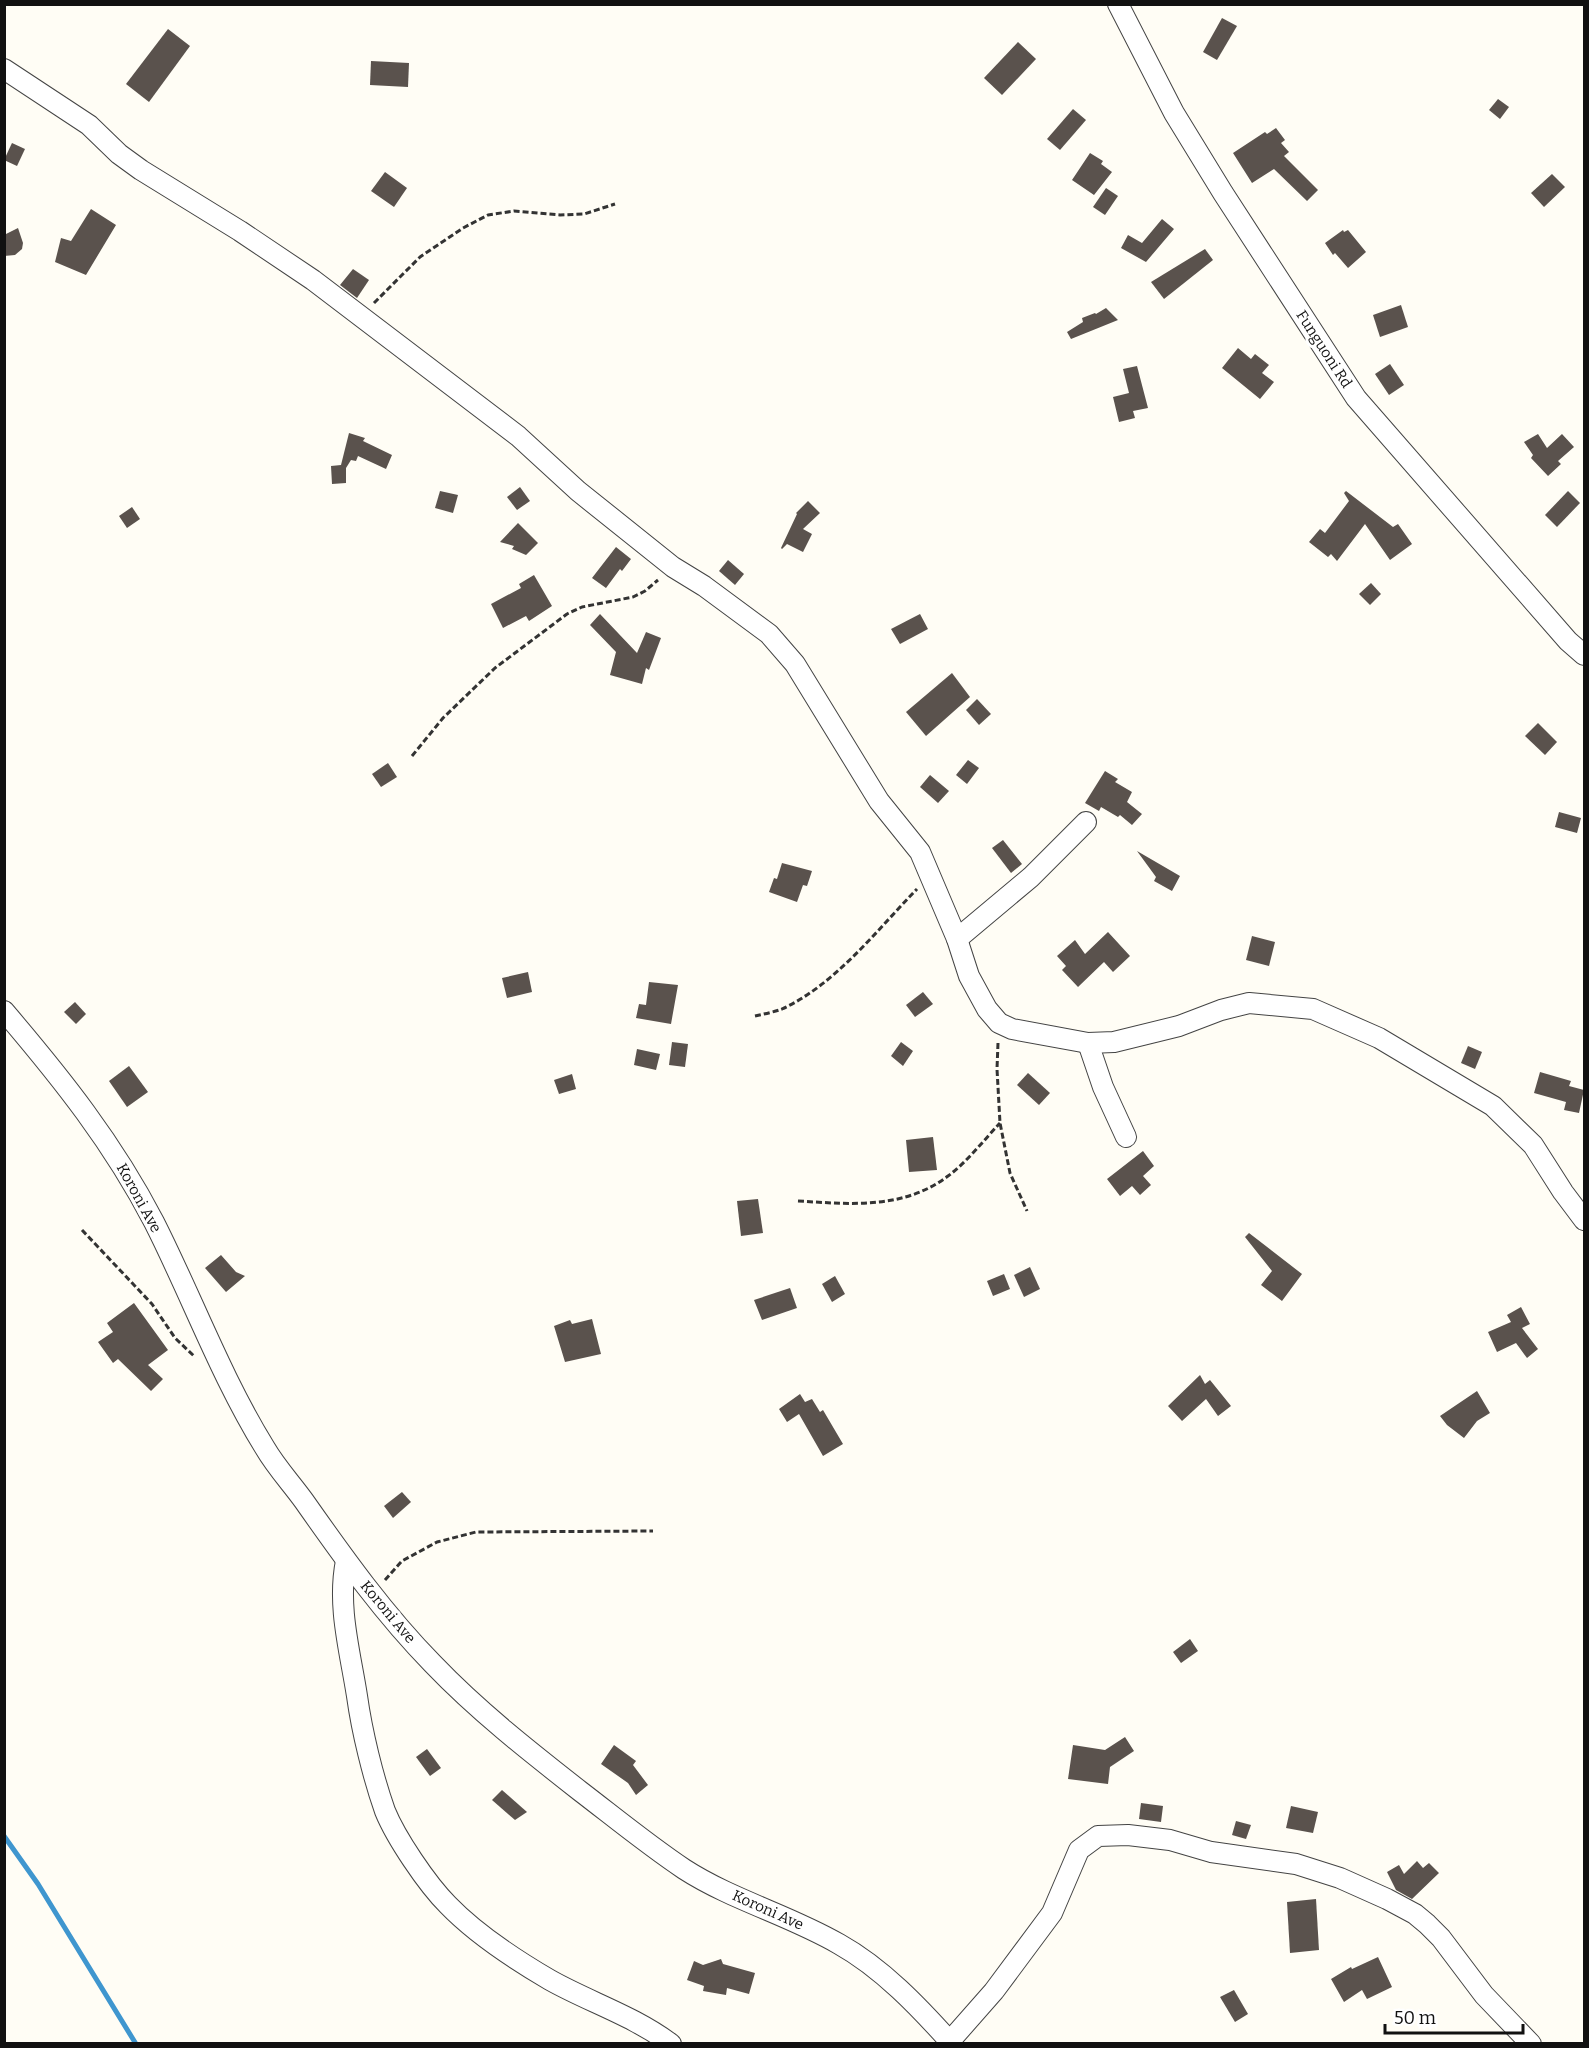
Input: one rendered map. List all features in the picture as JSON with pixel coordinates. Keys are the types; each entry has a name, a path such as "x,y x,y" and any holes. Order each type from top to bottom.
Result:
{"street":[{"name":"Funguoni Rd","path":"1118,4 1174,113 1356,398 1568,641 1584,655"},
{"path":"4,69 89,125 119,154 141,170 240,231 304,274 518,436 578,491 674,567 769,634 795,664 879,801 920,852 957,939 969,976 987,1009 999,1023 1012,1029 1088,1043 1114,1042 1179,1026 1221,1010 1249,1003 1313,1009 1379,1038 1493,1106 1533,1146 1584,1220"},
{"path":"957,939 1031,878 1086,822"},
{"name":"Koroni Ave","path":"4,1011 88,1114 118,1160 153,1220 225,1373 266,1451 346,1561 433,1664 473,1705 616,1820 683,1868 710,1884 811,1929 841,1945 891,1983 951,2042"},
{"path":"1088,1043 1103,1087 1126,1137"},
{"path":"346,1561 342,1580 343,1602 359,1710 386,1812 411,1857 448,1905 480,1934 521,1963 552,1981 629,2019 671,2043"},
{"path":"951,2042 994,1991 1052,1913 1079,1851 1098,1836 1128,1835 1170,1840 1211,1852 1296,1864 1340,1878 1387,1899 1415,1914 1427,1924 1441,1938 1484,1995 1532,2043"}],"path":[{"path":"361,318 420,256 488,215 514,211 560,216 584,214 615,204"},
{"path":"412,756 443,718 495,668 567,614 582,607 633,597 645,591 674,567"},
{"path":"755,1016 781,1009 819,987 841,968 930,875"},
{"path":"999,1023 997,1069 1000,1123 1010,1173 1027,1211"},
{"path":"798,1201 859,1205 900,1199 927,1189 949,1175 1000,1123"},
{"path":"82,1230 152,1304 175,1338 199,1360 225,1373"},
{"path":"372,1594 402,1562 437,1542 476,1532 653,1531"}],"building":[{"path":"1222,18 1237,26 1217,60 1203,52"},
{"path":"168,29 190,46 149,102 126,84"},
{"path":"1018,42 1036,59 1002,95 984,78"},
{"path":"371,61 409,63 408,87 370,85"},
{"path":"1498,99 1509,107 1500,119 1489,110"},
{"path":"1073,109 1086,120 1060,150 1047,139"},
{"path":"1276,128 1285,140 1281,143 1289,152 1284,156 1318,190 1307,201 1274,169 1252,183 1233,153 1265,132 1267,134"},
{"path":"12,143 25,149 17,166 4,160"},
{"path":"1090,153 1103,161 1101,164 1112,172 1094,195 1072,180"},
{"path":"385,172 407,188 394,207 371,191"},
{"path":"1552,174 1565,187 1544,207 1531,193"},
{"path":"1106,188 1118,196 1105,215 1093,207"},
{"path":"91,209 116,225 86,275 55,262 61,238 71,241"},
{"path":"1162,219 1174,229 1146,262 1121,248 1128,235 1142,243"},
{"path":"18,228 23,243 22,249 15,255 4,256 4,235"},
{"path":"1343,230 1344,232 1348,230 1366,252 1348,268 1335,253 1333,255 1325,243"},
{"path":"1205,249 1213,260 1164,299 1151,282"},
{"path":"353,269 369,280 357,298 340,285"},
{"path":"1401,305 1408,327 1380,337 1373,315"},
{"path":"1106,308 1118,320 1071,339 1067,332 1083,322 1082,318"},
{"path":"1238,348 1251,359 1255,354 1269,365 1262,373 1274,382 1260,399 1222,368"},
{"path":"1390,364 1404,385 1389,395 1375,374"},
{"path":"1137,366 1148,408 1133,411 1135,418 1119,422 1113,397 1129,393 1123,369"},
{"path":"349,433 365,438 363,441 392,455 386,469 358,456 356,461 351,460 346,468 346,483 332,484 331,466 341,465"},
{"path":"1538,434 1547,448 1562,434 1574,447 1558,461 1561,464 1548,476 1531,458 1533,455 1524,442"},
{"path":"520,487 530,501 517,510 507,497"},
{"path":"440,491 458,495 453,513 435,508"},
{"path":"1346,491 1393,527 1398,524 1412,544 1390,560 1365,524 1337,561 1331,554 1328,557 1309,542 1320,529 1325,533 1349,501 1344,493"},
{"path":"1568,491 1580,503 1557,527 1545,515"},
{"path":"808,501 820,513 803,529 812,534 803,552 787,544 782,549 796,513"},
{"path":"132,507 140,519 127,528 119,516"},
{"path":"518,523 538,543 526,555 512,549 514,546 500,542"},
{"path":"616,547 631,559 622,571 620,569 606,588 592,578"},
{"path":"728,560 744,574 735,585 719,571"},
{"path":"534,575 552,606 529,621 526,616 503,628 491,604 521,588 519,584"},
{"path":"1371,583 1381,594 1370,605 1359,594"},
{"path":"600,614 637,653 646,632 661,638 649,670 646,668 642,684 610,675 616,652 590,625"},
{"path":"920,614 928,629 900,644 891,629"},
{"path":"952,673 970,697 926,736 906,712"},
{"path":"977,699 991,714 979,725 966,710"},
{"path":"1538,723 1557,742 1545,755 1525,736"},
{"path":"968,760 979,768 967,784 956,775"},
{"path":"388,763 397,777 381,787 372,774"},
{"path":"1105,771 1118,779 1115,782 1132,792 1127,802 1142,814 1132,825 1120,815 1118,817 1101,807 1099,811 1085,803"},
{"path":"930,775 949,791 938,803 920,787"},
{"path":"1559,812 1581,818 1577,833 1555,827"},
{"path":"1003,840 1022,864 1011,873 992,848"},
{"path":"1137,851 1180,876 1172,891 1154,881 1156,877"},
{"path":"782,863 812,871 807,886 803,885 797,902 769,892 774,878 777,879"},
{"path":"1108,932 1130,956 1113,972 1104,962 1078,987 1062,970 1066,966 1057,956 1075,940 1085,954"},
{"path":"1252,936 1275,942 1269,966 1246,960"},
{"path":"528,972 532,992 507,998 502,978"},
{"path":"649,982 678,985 671,1024 636,1018 639,1004 646,1005"},
{"path":"923,992 933,1004 915,1017 906,1005"},
{"path":"75,1002 86,1014 76,1024 64,1012"},
{"path":"672,1042 688,1044 685,1067 669,1065"},
{"path":"901,1042 913,1051 903,1066 891,1056"},
{"path":"1468,1046 1482,1052 1475,1069 1461,1063"},
{"path":"637,1049 660,1054 656,1070 634,1065"},
{"path":"129,1066 148,1092 127,1107 109,1081"},
{"path":"1540,1072 1571,1081 1569,1086 1584,1090 1579,1113 1564,1110 1566,1102 1534,1093"},
{"path":"1028,1073 1050,1093 1039,1105 1017,1085"},
{"path":"572,1074 576,1089 559,1094 554,1080"},
{"path":"933,1137 937,1170 909,1172 906,1140"},
{"path":"1143,1151 1154,1166 1143,1176 1151,1185 1140,1195 1132,1186 1120,1196 1107,1179"},
{"path":"758,1199 763,1233 741,1236 737,1201"},
{"path":"1249,1233 1302,1274 1282,1301 1261,1285 1272,1271 1245,1237"},
{"path":"221,1255 236,1272 245,1276 226,1292 205,1268"},
{"path":"1030,1267 1040,1289 1024,1297 1014,1275"},
{"path":"1004,1274 1010,1289 993,1296 987,1281"},
{"path":"835,1276 845,1294 832,1302 822,1284"},
{"path":"790,1288 797,1308 762,1320 754,1300"},
{"path":"134,1303 168,1350 148,1365 163,1379 151,1391 118,1359 113,1363 98,1342 113,1332 107,1323"},
{"path":"1521,1307 1530,1324 1522,1328 1538,1349 1527,1358 1516,1343 1497,1352 1488,1332 1511,1322 1507,1315"},
{"path":"592,1319 601,1354 565,1362 554,1326 570,1320 572,1324"},
{"path":"1200,1375 1205,1384 1210,1380 1231,1406 1218,1416 1206,1399 1182,1421 1168,1406"},
{"path":"1477,1391 1490,1413 1477,1421 1464,1438 1447,1425 1440,1416"},
{"path":"800,1394 805,1402 812,1399 820,1412 823,1410 843,1444 823,1456 799,1414 787,1422 779,1409"},
{"path":"402,1492 411,1502 393,1518 384,1506"},
{"path":"1190,1639 1198,1651 1181,1663 1173,1652"},
{"path":"1125,1737 1134,1751 1110,1767 1108,1784 1068,1779 1073,1745 1105,1750"},
{"path":"614,1745 636,1761 633,1765 648,1785 636,1795 628,1783 601,1764"},
{"path":"427,1749 441,1768 430,1776 416,1757"},
{"path":"502,1790 527,1812 515,1820 492,1800"},
{"path":"1141,1803 1163,1806 1161,1822 1139,1819"},
{"path":"1291,1806 1318,1812 1313,1833 1286,1828"},
{"path":"1236,1821 1251,1825 1246,1839 1232,1835"},
{"path":"1417,1861 1423,1868 1429,1863 1439,1873 1412,1899 1396,1890 1387,1872 1399,1865 1404,1874"},
{"path":"1316,1899 1319,1950 1290,1953 1287,1902"},
{"path":"1378,1957 1392,1987 1367,1999 1362,1990 1344,2002 1331,1979 1351,1967 1352,1969"},
{"path":"721,1959 723,1964 755,1973 749,1994 727,1988 726,1995 703,1991 704,1986 687,1980 694,1961 703,1965"},
{"path":"1234,1990 1248,2014 1235,2022 1220,1997"}],"waterway":[{"path":"4,1836 38,1884 136,2044"}]}
